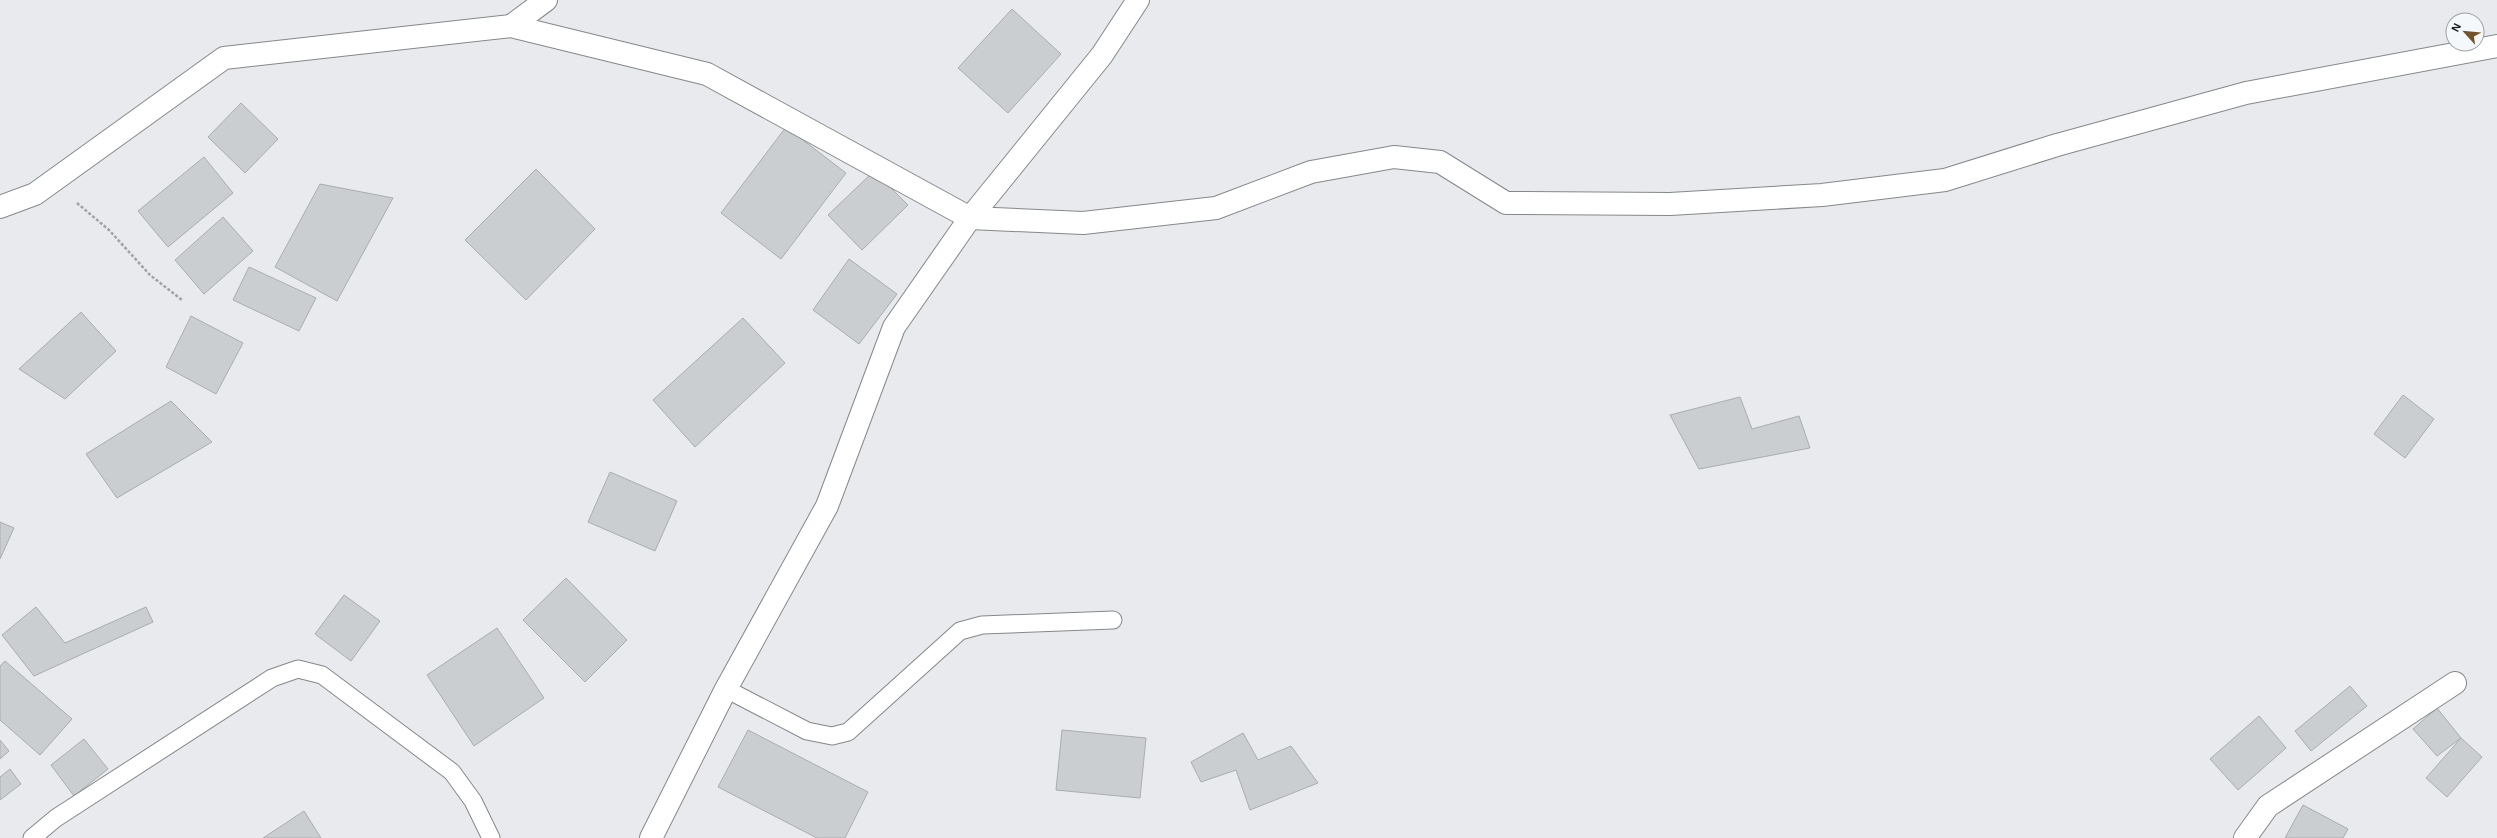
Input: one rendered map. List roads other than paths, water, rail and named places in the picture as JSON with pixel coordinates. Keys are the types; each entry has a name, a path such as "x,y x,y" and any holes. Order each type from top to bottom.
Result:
{"street":[{"path":"511,26 546,0"},
{"path":"651,838 726,689 827,506 894,327 970,218 1102,55 1138,0"},
{"path":"0,207 35,194 224,58 511,26 707,74 970,218 1083,223 1216,208 1311,172 1394,157 1440,162 1506,204 1670,204 1822,195 1945,180 2058,145 2246,93 2497,46"},
{"path":"2245,838 2268,806 2455,684"}],"lane":[{"path":"726,689 807,732 832,736 848,732 960,631 982,625 1112,620"},
{"path":"32,838 56,818 272,678 298,669 322,675 452,772 473,801 491,838"}]}
